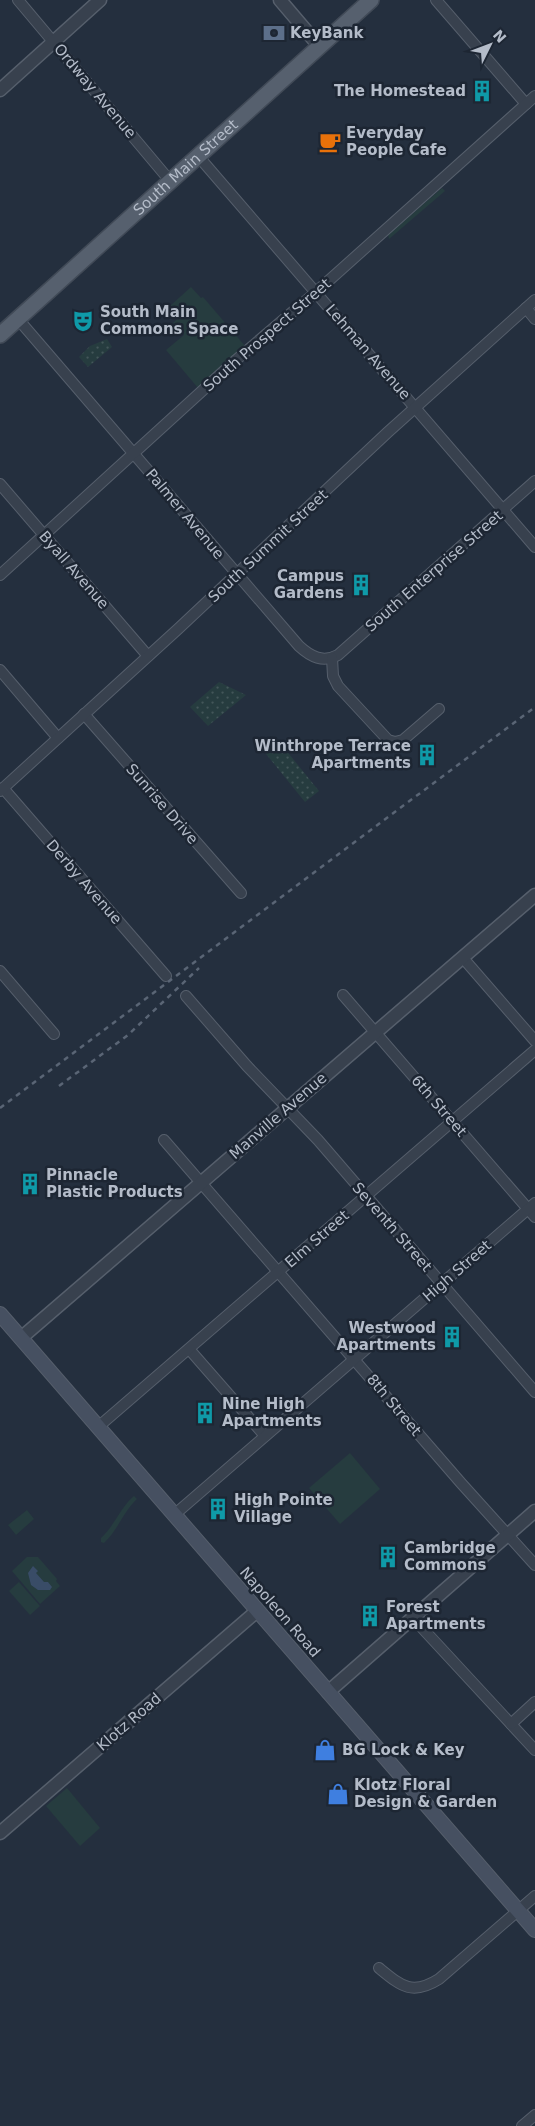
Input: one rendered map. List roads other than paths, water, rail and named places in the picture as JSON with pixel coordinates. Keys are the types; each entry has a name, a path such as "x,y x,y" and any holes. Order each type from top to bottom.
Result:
{"main road":[{"name":"South Main Street","path":"0,335 371,0"},
{"name":"Napoleon Road","path":"0,1314 535,1930"}],"street":[{"name":"Ordway Avenue","path":"18,0 171,182"},
{"path":"0,90 100,0"},
{"path":"280,0 320,47"},
{"path":"436,0 526,104"},
{"name":"South Prospect Street","path":"0,575 236,360 316,292 535,96"},
{"name":"Lehman Avenue","path":"199,157 535,547"},
{"name":"South Summit Street","path":"2,790 416,407 535,300"},
{"path":"526,308 535,318"},
{"name":"Palmer Avenue","path":"18,319 298,646 316,658 326,660 332,658"},
{"name":"South Enterprise Street","path":"332,658 388,613 535,481"},
{"name":"Byall Avenue","path":"0,484 148,656"},
{"path":"332,658 333,676 338,686 388,740 395,742 403,740 439,709"},
{"path":"0,670 58,738"},
{"name":"Sunrise Drive","path":"84,714 241,893"},
{"name":"Derby Avenue","path":"2,790 166,976"},
{"name":"Manville Avenue","path":"21,1338 535,895"},
{"path":"463,958 535,1040"},
{"path":"0,972 54,1034"},
{"name":"6th Street","path":"343,995 533,1210"},
{"path":"186,996 247,1066 289,1107"},
{"name":"Elm Street","path":"98,1427 535,1050"},
{"name":"Seventh Street","path":"289,1107 535,1392"},
{"name":"8th Street","path":"164,1140 535,1565"},
{"name":"High Street","path":"174,1515 442,1284 533,1210"},
{"path":"189,1349 265,1436"},
{"path":"328,1692 535,1511"},
{"name":"Klotz Road","path":"0,1832 258,1611"},
{"path":"412,1617 535,1750"},
{"path":"511,1724 535,1702"},
{"path":"379,1968 406,1987 415,1989 428,1986 439,1979 535,1896"},
{"path":"522,2126 535,2115"}],"water":[{"path":"33,1566 44,1582 48,1582 52,1587 50,1590 38,1590 31,1585 28,1573"}],"railway":[{"path":"0,1108 535,707"},
{"path":"59,1086 128,1035 199,968"}],"place":[{"name":"KeyBank","path":"274,33"},
{"name":"The Homestead","path":"482,91"},
{"name":"Everyday People Cafe","path":"330,142"},
{"name":"South Main Commons Space","path":"83,321"},
{"name":"Campus Gardens","path":"361,585"},
{"name":"Winthrope Terrace Apartments","path":"427,755"},
{"name":"Pinnacle Plastic Products","path":"30,1184"},
{"name":"Westwood Apartments","path":"452,1337"},
{"name":"Nine High Apartments","path":"205,1413"},
{"name":"High Pointe Village","path":"218,1509"},
{"name":"Cambridge Commons","path":"388,1557"},
{"name":"Forest Apartments","path":"370,1616"},
{"name":"BG Lock & Key","path":"325,1750"},
{"name":"Klotz Floral Design & Garden","path":"338,1794"}]}
